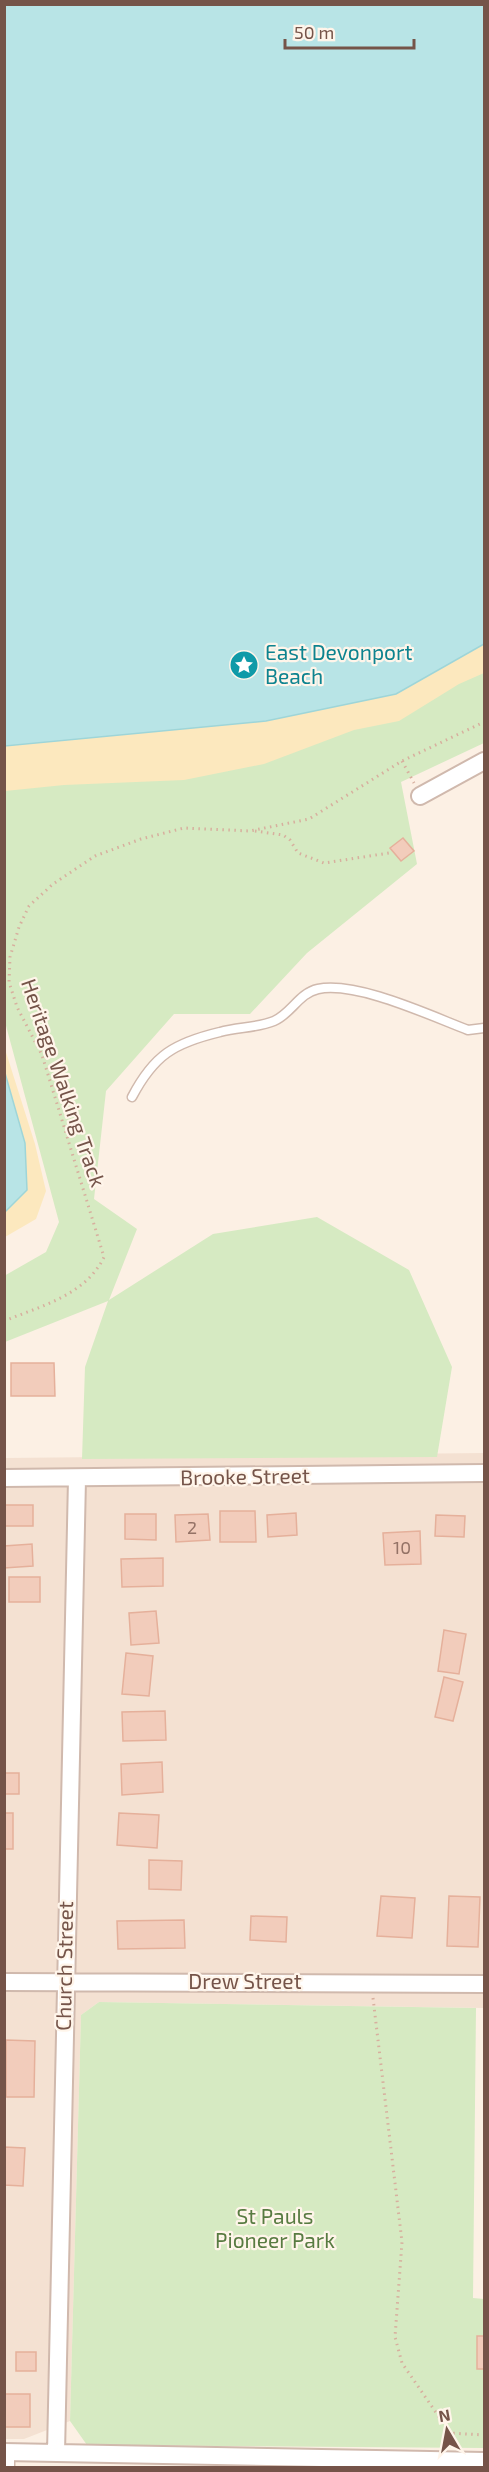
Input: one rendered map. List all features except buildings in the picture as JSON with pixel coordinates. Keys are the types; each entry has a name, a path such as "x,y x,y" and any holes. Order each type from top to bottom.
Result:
{"street":[{"path":"420,796 484,761"},
{"name":"Brooke Street","path":"4,1479 484,1473"},
{"name":"Church Street","path":"56,2453 77,1479"},
{"name":"Drew Street","path":"4,1982 484,1984"},
{"path":"8,2457 56,2453 484,2461"}],"lane":[{"path":"132,1097 157,1058 180,1046 220,1032 277,1020 297,1001 318,989 369,994 468,1030 484,1028"}],"path":[{"name":"Heritage Walking Track","path":"4,1321 81,1287 97,1273 104,1257 42,1055 22,1017 9,982 10,957 29,906 53,884 95,856 141,838 184,828 250,831 309,819 402,761 484,722"},
{"path":"402,761 420,796"},
{"path":"250,831 283,835 290,840 298,853 324,863 389,853"},
{"path":"371,1982 402,2242 395,2337 402,2363 450,2433 484,2435"}],"shaded area":[{"path":"484,1453 484,2008 99,2002 81,2015 70,2421 24,2439 5,2439 5,1458"}],"green space":[{"path":"484,644 484,743 401,782 417,864 307,953 250,1014 174,1014 106,1091 94,1199 137,1229 109,1300 213,1234 317,1217 409,1270 452,1367 437,1457 82,1459 85,1367 108,1301 5,1342 4,1276 46,1252 59,1222 5,1022 5,746"},
{"name":"St Pauls Pioneer Park","path":"99,2002 476,2008 473,2298 484,2299 484,2448 87,2445 70,2421 81,2015"}],"sand":[{"name":"East Devonport Beach","path":"484,530 484,673 459,684 399,721 354,730 264,764 184,780 64,785 5,791 4,654"},
{"path":"4,1046 35,1144 46,1191 36,1219 5,1237"}],"water":[{"path":"5,4 484,5 484,644 396,694 266,721 5,746"},
{"path":"5,1073 25,1143 27,1190 5,1212"}],"place":[{"name":"East Devonport Beach","path":"244,665"}]}
